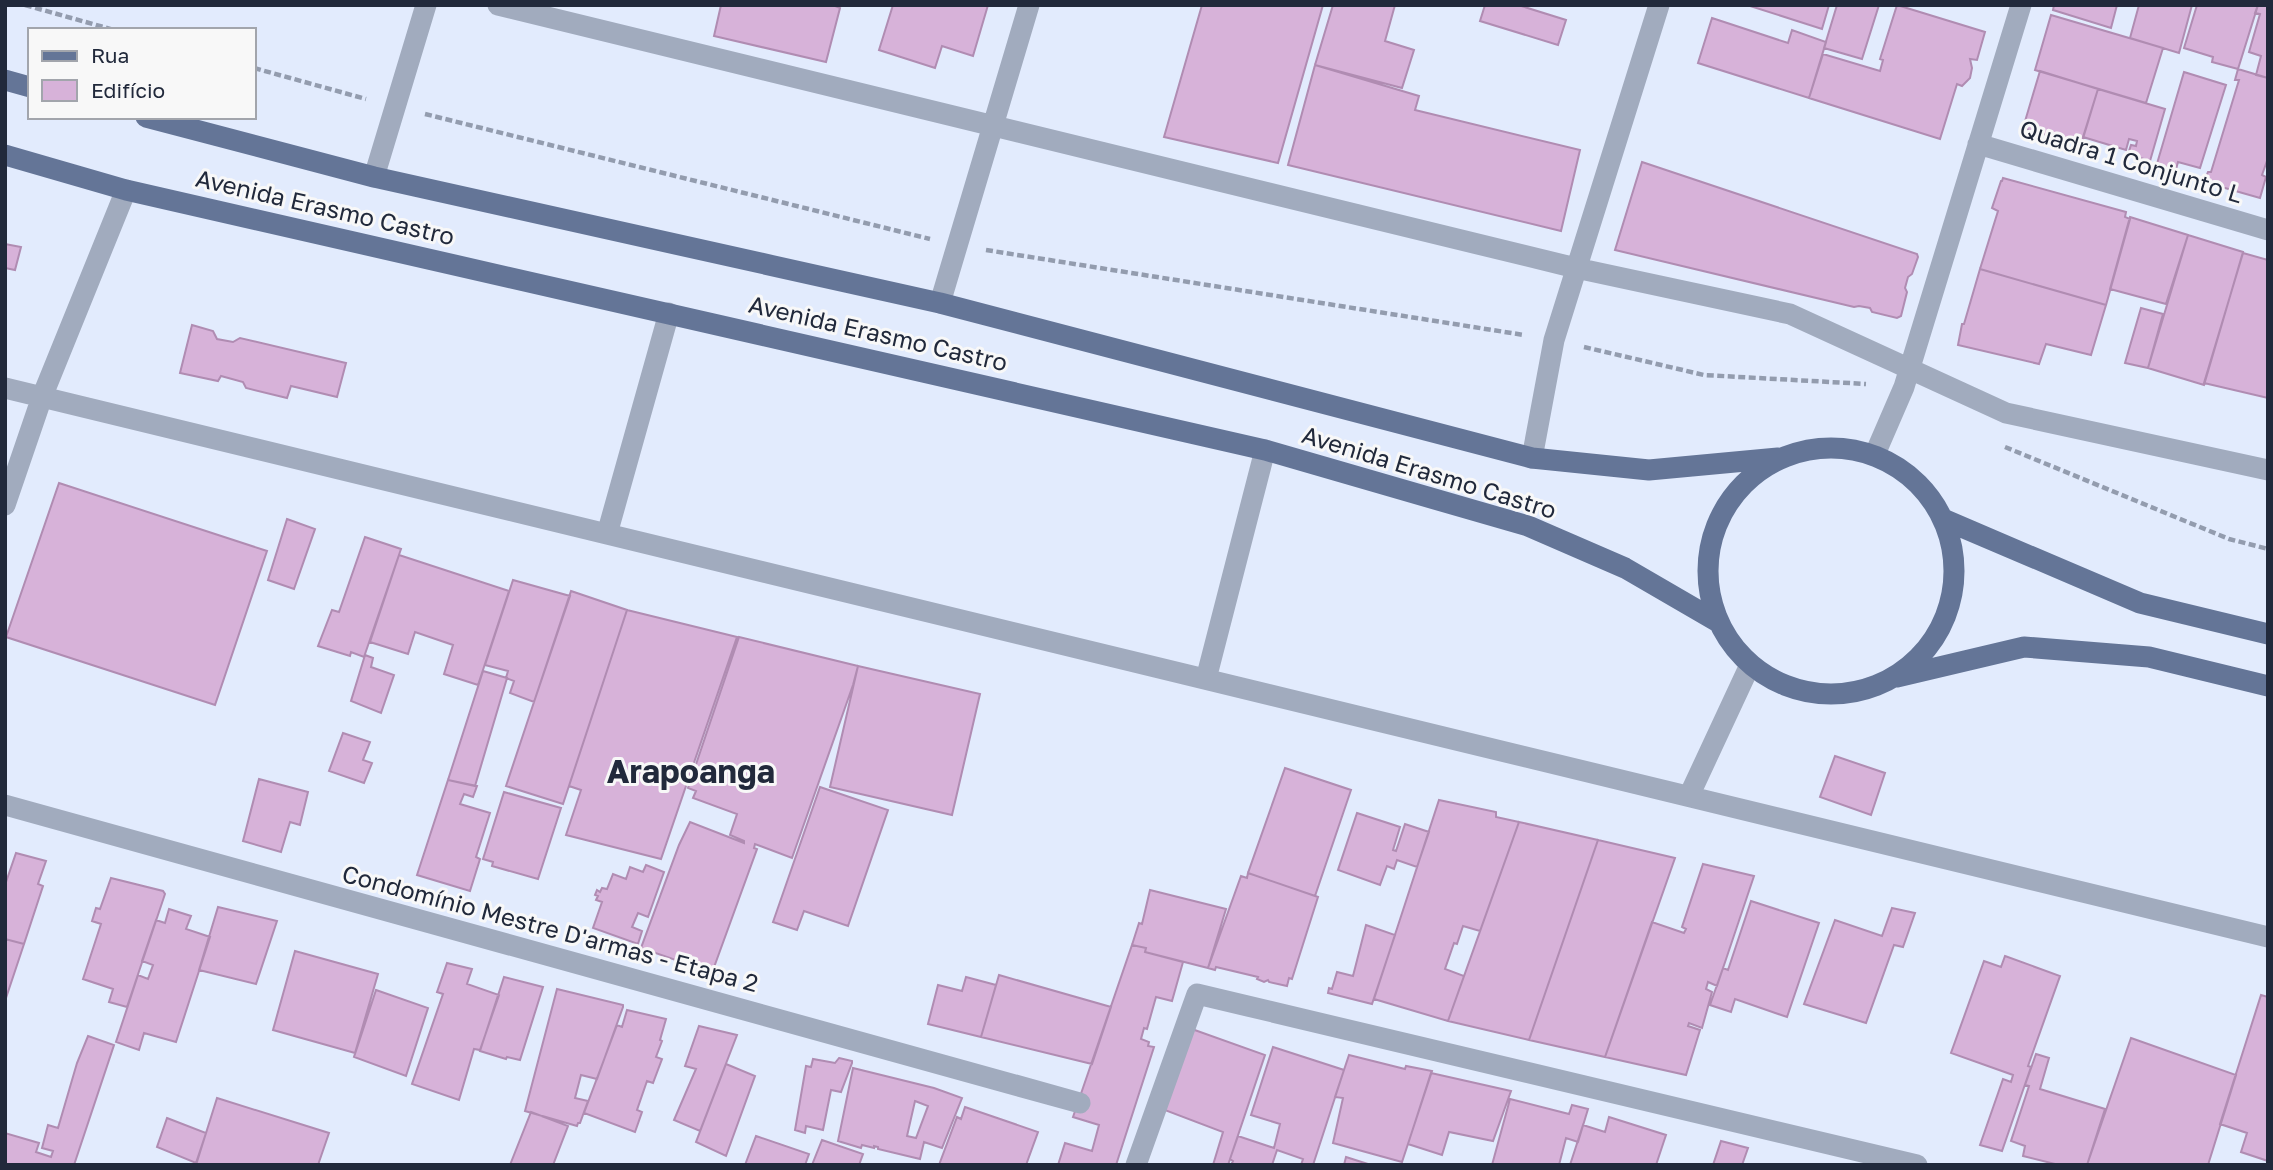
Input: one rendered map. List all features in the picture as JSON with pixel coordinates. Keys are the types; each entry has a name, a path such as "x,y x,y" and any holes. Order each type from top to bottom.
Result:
{"main road":[{"path":"5,80 28,86"},
{"name":"Avenida Erasmo Castro","path":"154,119 374,177 940,303 1532,458 1649,470 1779,458"},
{"name":"Avenida Erasmo Castro","path":"5,155 127,190 1265,450 1528,526 1625,568 1718,622"},
{"path":"1892,678 1926,649 1948,608 1954,563 1943,519 1926,491 1903,469 1875,454 1826,447 1779,458 1740,487 1715,528 1707,575 1718,622 1750,665 1783,685 1819,694 1857,692 1892,678 2024,647 2149,657 2268,686"},
{"path":"1943,519 2140,603 2268,634"}],"street":[{"path":"374,177 426,5"},
{"path":"498,5 1576,268 1790,314 1907,378 2006,413 2268,470"},
{"path":"940,303 1029,5"},
{"path":"1532,458 1554,340 1659,5"},
{"path":"1875,454 1907,378 2021,5"},
{"name":"Quadra 1 Conjunto L","path":"1978,144 2268,230"},
{"path":"5,505 42,397 127,190"},
{"path":"607,534 669,313"},
{"path":"5,388 2268,937"},
{"path":"1206,679 1265,450"},
{"path":"1689,796 1750,665"},
{"name":"Condomínio Mestre D'armas - Etapa 2","path":"5,805 1080,1103"},
{"path":"1136,1165 1197,994 1917,1165"}],"path":[{"path":"25,5 107,28"},
{"path":"256,69 395,107 957,246 1554,340 1704,375 1907,378"},
{"path":"1999,443 2230,539 2268,550"}],"building":[{"path":"721,5 833,5 840,8 826,62 714,36"},
{"path":"893,5 988,5 973,56 942,46 935,68 879,50"},
{"path":"1202,5 1323,5 1278,163 1164,137"},
{"path":"1333,5 1395,5 1385,41 1414,50 1402,88 1315,65"},
{"path":"1485,5 1518,5 1566,20 1558,45 1480,21"},
{"path":"1747,5 1829,5 1822,29"},
{"path":"1837,5 1879,5 1862,59 1824,48"},
{"path":"1897,5 1985,32 1977,60 1970,59 1970,78 1962,86 1957,84 1940,139 1809,98 1823,54 1880,71 1883,60 1880,59"},
{"path":"2054,5 2117,5 2111,28 2053,10"},
{"path":"2139,5 2192,5 2179,53 2130,38"},
{"path":"2197,5 2258,5 2238,69 2212,62 2213,57 2184,48"},
{"path":"2258,5 2268,5 2268,78 2256,75 2261,56 2249,52 2260,14 2255,13"},
{"path":"2051,15 2163,48 2146,103 2035,70"},
{"path":"1712,18 1788,43 1792,30 1826,42 1809,98 1698,63"},
{"path":"1315,65 1419,96 1415,110 1580,150 1561,231 1288,165"},
{"path":"2238,69 2268,78 2268,158 2262,175 2266,177 2260,198 2204,182 2208,172 2211,172 2239,80 2235,80"},
{"path":"2040,71 2098,89 2081,145 2023,128"},
{"path":"2184,72 2226,85 2200,168 2178,162 2175,173 2156,167"},
{"path":"2098,89 2165,109 2150,161 2128,154 2131,145 2136,146 2137,141 2129,139 2126,150 2083,137"},
{"path":"1642,162 1917,254 1905,288 1907,292 1901,316 1897,318 1872,312 1870,308 1854,307 1615,250"},
{"path":"2003,178 2126,212 2125,217 2130,219 2106,305 1980,269 1998,211 1992,208"},
{"path":"2130,217 2188,235 2166,304 2110,289"},
{"path":"2188,235 2243,252 2204,385 2148,368"},
{"path":"5,244 21,247 15,270 5,268"},
{"path":"2243,253 2268,260 2268,398 2204,383"},
{"path":"1980,269 2106,305 2091,355 2046,344 2039,364 1958,345"},
{"path":"2141,308 2163,314 2148,368 2125,363"},
{"path":"192,325 213,331 217,339 233,342 240,338 346,363 337,397 291,386 287,398 246,388 243,382 221,376 218,381 180,373"},
{"path":"59,483 267,551 215,705 6,637"},
{"path":"287,519 315,529 294,589 268,580"},
{"path":"365,537 401,549 364,657 351,652 350,656 318,646 332,610 339,612"},
{"path":"399,555 509,591 478,685 444,674 453,645 415,632 408,654 370,642"},
{"path":"513,580 570,596 534,702 510,693 514,681 506,678 508,671 485,665"},
{"path":"571,591 627,610 563,804 506,786"},
{"path":"627,610 737,637 661,859 566,835 581,790 569,786"},
{"path":"739,637 858,666 792,858 755,844 754,848 757,849 713,970 641,948 690,822 744,843 730,835 737,814 693,798 696,791 688,788"},
{"path":"365,655 373,658 371,667 394,675 381,713 351,701"},
{"path":"858,666 980,694 952,815 830,787"},
{"path":"483,671 507,678 475,786 448,780"},
{"path":"343,733 370,742 363,760 372,763 364,783 329,771"},
{"path":"1835,756 1885,773 1871,815 1820,797"},
{"path":"1285,768 1351,790 1315,896 1248,873"},
{"path":"259,779 308,792 300,825 290,822 281,852 243,841"},
{"path":"448,780 477,786 473,797 464,794 460,804 490,813 476,857 480,859 470,891 417,875"},
{"path":"820,787 888,810 848,926 804,911 797,930 773,922"},
{"path":"504,792 561,808 538,879 492,866 493,862 483,859"},
{"path":"1439,800 1496,812 1496,817 1519,822 1480,931 1463,926 1457,944 1454,943 1445,969 1464,976 1448,1021 1374,999"},
{"path":"1357,813 1400,827 1393,850 1396,851 1405,824 1429,832 1417,867 1397,860 1394,869 1387,866 1380,885 1338,870"},
{"path":"1519,822 1598,840 1529,1040 1448,1021"},
{"path":"1598,840 1675,858 1605,1057 1529,1040"},
{"path":"16,853 46,861 38,884 43,886 24,944 5,939 5,885"},
{"path":"1703,864 1754,876 1717,986 1708,982 1706,989 1712,992 1702,1028 1689,1023 1688,1026 1700,1030 1686,1075 1605,1057 1652,922 1684,933 1686,929 1682,927"},
{"path":"646,865 664,872 648,917 638,913 632,927 642,931 638,944 593,928 602,902 596,900 597,890 600,892 602,888 607,889 613,874 626,879 630,867 643,872"},
{"path":"1248,873 1318,897 1292,979 1289,978 1287,986 1216,967 1215,970 1208,968 1241,876 1247,878"},
{"path":"111,878 163,891 165,894 127,1007 109,1002 113,989 83,979 101,924 92,921 96,908 100,909"},
{"path":"1150,890 1226,909 1208,968 1145,952 1146,948 1132,945 1139,923 1142,924"},
{"path":"1751,901 1819,923 1787,1017 1735,999 1731,1012 1710,1005 1723,968 1728,970"},
{"path":"218,907 277,921 256,984 199,970"},
{"path":"1892,908 1915,913 1903,947 1894,945 1866,1023 1804,1004 1835,920 1882,936"},
{"path":"169,909 191,916 186,929 210,937 176,1042 144,1033 139,1050 116,1042 138,975 148,979 153,965 142,961 156,920 165,923"},
{"path":"1366,925 1395,935 1372,1004 1328,993 1329,988 1332,989 1337,972 1353,976"},
{"path":"5,939 24,944 6,998 5,998"},
{"path":"1132,945 1146,948 1145,952 1183,962 1172,1001 1156,997 1147,1029 1144,1028 1141,1039 1149,1042 1148,1046 1154,1047 1116,1165 1058,1165 1065,1143 1092,1151 1099,1125 1073,1117"},
{"path":"295,951 378,974 355,1053 273,1030"},
{"path":"2005,956 2060,976 2002,1151 1980,1145 2003,1079 2011,1082 2013,1075 1951,1053 1984,961 2001,967"},
{"path":"447,963 472,969 467,984 499,995 480,1050 474,1049 459,1100 412,1084 443,994 437,992"},
{"path":"999,975 1111,1007 1092,1064 981,1037"},
{"path":"504,977 543,987 520,1060 480,1051"},
{"path":"966,977 996,985 981,1037 928,1024 938,985 962,991"},
{"path":"557,989 623,1005 597,1079 581,1075 575,1098 588,1101 577,1126 525,1111"},
{"path":"376,990 428,1008 406,1076 354,1057"},
{"path":"2261,995 2268,997 2268,1161 2241,1152 2247,1133 2220,1124"},
{"path":"627,1010 666,1019 656,1057 662,1059 653,1083 647,1081 637,1110 642,1112 635,1132 584,1113 617,1025 622,1027"},
{"path":"699,1026 737,1035 700,1131 674,1120 696,1069 685,1066"},
{"path":"1189,1028 1265,1055 1228,1165 1213,1165 1223,1132 1162,1109"},
{"path":"88,1036 114,1045 74,1165 5,1165 5,1133 39,1143 36,1152 51,1157 53,1151 42,1148 48,1125 58,1128"},
{"path":"2131,1038 2236,1075 2208,1165 2087,1165"},
{"path":"1273,1047 1344,1070 1313,1165 1301,1165 1303,1159 1277,1150 1272,1165 1231,1165 1233,1161 1230,1159 1238,1136 1274,1148 1280,1124 1251,1115"},
{"path":"2036,1054 2049,1058 2040,1089 2105,1109 2087,1165 2059,1165 2023,1156 2025,1146 2011,1141 2029,1086 2025,1085"},
{"path":"1349,1055 1405,1069 1406,1066 1432,1071 1402,1162 1333,1143 1343,1098 1335,1097"},
{"path":"839,1058 852,1063 841,1092 831,1090 823,1130 806,1126 805,1133 795,1130 806,1066 811,1067 813,1059 835,1063"},
{"path":"726,1064 755,1076 726,1156 696,1142"},
{"path":"853,1068 934,1088 962,1098 942,1148 924,1142 920,1159 874,1146 862,1145 861,1148 838,1141","holes":["915,1101 928,1106 916,1138 907,1136"]},
{"path":"1431,1073 1511,1091 1493,1141 1449,1132 1442,1155 1408,1144"},
{"path":"217,1098 329,1133 318,1165 196,1165"},
{"path":"1510,1099 1569,1114 1572,1105 1588,1109 1578,1142 1566,1138 1559,1165 1492,1165"},
{"path":"965,1107 1038,1132 1026,1165 939,1165 957,1117 961,1119"},
{"path":"531,1112 568,1126 553,1165 510,1165"},
{"path":"1609,1117 1666,1135 1656,1165 1570,1165 1583,1125 1605,1132"},
{"path":"167,1118 206,1133 196,1163 157,1147"},
{"path":"756,1136 809,1154 805,1165 745,1165"},
{"path":"822,1140 863,1154 859,1165 812,1165"},
{"path":"1721,1141 1748,1148 1742,1165 1713,1165"},
{"path":"1346,1157 1371,1165 1344,1165"}],"district":[{"name":"Arapoanga","path":"691,772"}]}
